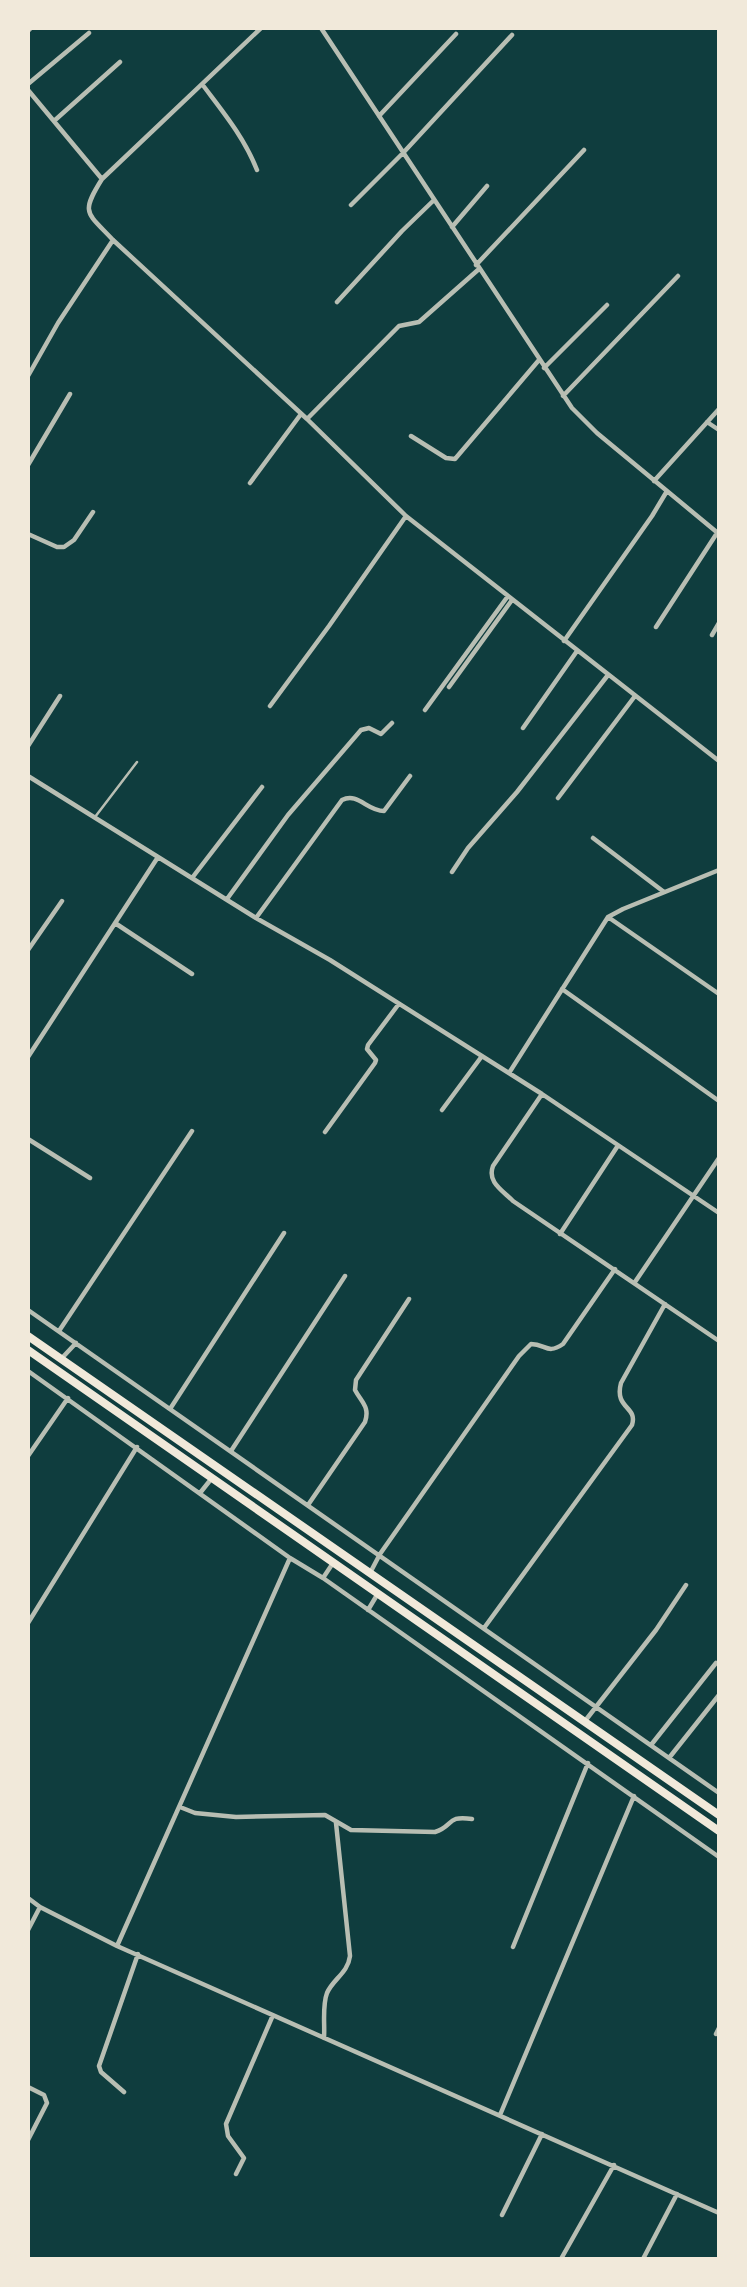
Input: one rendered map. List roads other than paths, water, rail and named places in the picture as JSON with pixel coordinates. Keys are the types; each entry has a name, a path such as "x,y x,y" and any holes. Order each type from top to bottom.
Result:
{"highway":[{"path":"28,1336 719,1815"},
{"path":"28,1350 719,1831"}],"street":[{"path":"261,28 102,180 89,201 89,215 307,419 406,516 719,761"},
{"path":"321,28 563,396 584,421 718,533 656,627"},
{"path":"89,33 28,87 102,180"},
{"path":"379,116 456,34"},
{"path":"351,205 512,35"},
{"path":"54,121 120,62"},
{"path":"202,84 234,125 257,170"},
{"path":"307,419 399,326 419,322 478,267 584,150"},
{"path":"452,227 487,186"},
{"path":"337,302 434,200"},
{"path":"28,376 58,323 113,240"},
{"path":"563,396 678,276"},
{"path":"544,368 607,305"},
{"path":"411,436 446,458 455,459 539,360"},
{"path":"28,465 70,394"},
{"path":"654,481 719,409"},
{"path":"250,483 301,414"},
{"path":"707,422 719,430"},
{"path":"564,640 667,491"},
{"path":"28,534 57,547 65,547 74,540 93,512"},
{"path":"270,706 406,516"},
{"path":"449,687 510,598"},
{"path":"425,710 510,598"},
{"path":"712,635 719,623"},
{"path":"523,728 577,651"},
{"path":"452,872 468,848 517,792 608,675"},
{"path":"28,746 60,696"},
{"path":"558,798 635,696"},
{"path":"227,899 288,815 361,730 369,728 382,734 392,723"},
{"path":"28,776 256,918 330,960 509,1073 719,1213"},
{"path":"256,918 342,800 356,798 372,810 384,811 410,776"},
{"path":"192,878 262,787"},
{"path":"593,838 664,892"},
{"path":"28,1057 158,858"},
{"path":"509,1073 608,917 719,870"},
{"path":"28,950 62,901"},
{"path":"608,917 719,994"},
{"path":"115,923 192,974"},
{"path":"562,989 719,1101"},
{"path":"325,1132 375,1063 376,1060 367,1049 368,1045 398,1005"},
{"path":"442,1110 482,1056"},
{"path":"542,1094 493,1166 491,1180 513,1201 719,1341"},
{"path":"59,1331 192,1131"},
{"path":"28,1139 90,1178"},
{"path":"560,1234 618,1146"},
{"path":"635,1282 719,1158"},
{"path":"170,1409 284,1233"},
{"path":"370,1573 519,1356 531,1344 538,1344 548,1350 563,1344 615,1269"},
{"path":"231,1451 345,1276"},
{"path":"308,1506 365,1422 367,1409 355,1390 356,1380 409,1299"},
{"path":"484,1628 632,1425 632,1413 621,1401 621,1383 665,1304"},
{"path":"28,1310 719,1793"},
{"path":"61,1359 76,1343"},
{"path":"28,1371 290,1558 368,1609 719,1857"},
{"path":"28,1456 68,1398"},
{"path":"28,1623 137,1447"},
{"path":"200,1493 212,1478"},
{"path":"117,1946 290,1558"},
{"path":"323,1578 333,1563"},
{"path":"585,1721 656,1630 686,1585"},
{"path":"368,1609 378,1594"},
{"path":"651,1745 716,1663"},
{"path":"669,1758 719,1695"},
{"path":"513,1947 588,1763"},
{"path":"500,2115 634,1796"},
{"path":"180,1807 208,1815 236,1817 325,1815 351,1830 426,1833 441,1831 452,1819 472,1819"},
{"path":"324,2038 326,1998 331,1987 345,1971 351,1956 336,1822"},
{"path":"28,1898 40,1907 117,1946 719,2213"},
{"path":"28,1930 40,1907"},
{"path":"124,2092 101,2073 99,2067 138,1954"},
{"path":"236,2174 244,2158 228,2136 226,2124 273,2015"},
{"path":"716,2035 719,2028"},
{"path":"28,2087 47,2099 28,2140"},
{"path":"502,2215 542,2134"},
{"path":"561,2259 614,2165"},
{"path":"643,2259 677,2194"}],"lane":[{"path":"95,817 137,762"}]}
